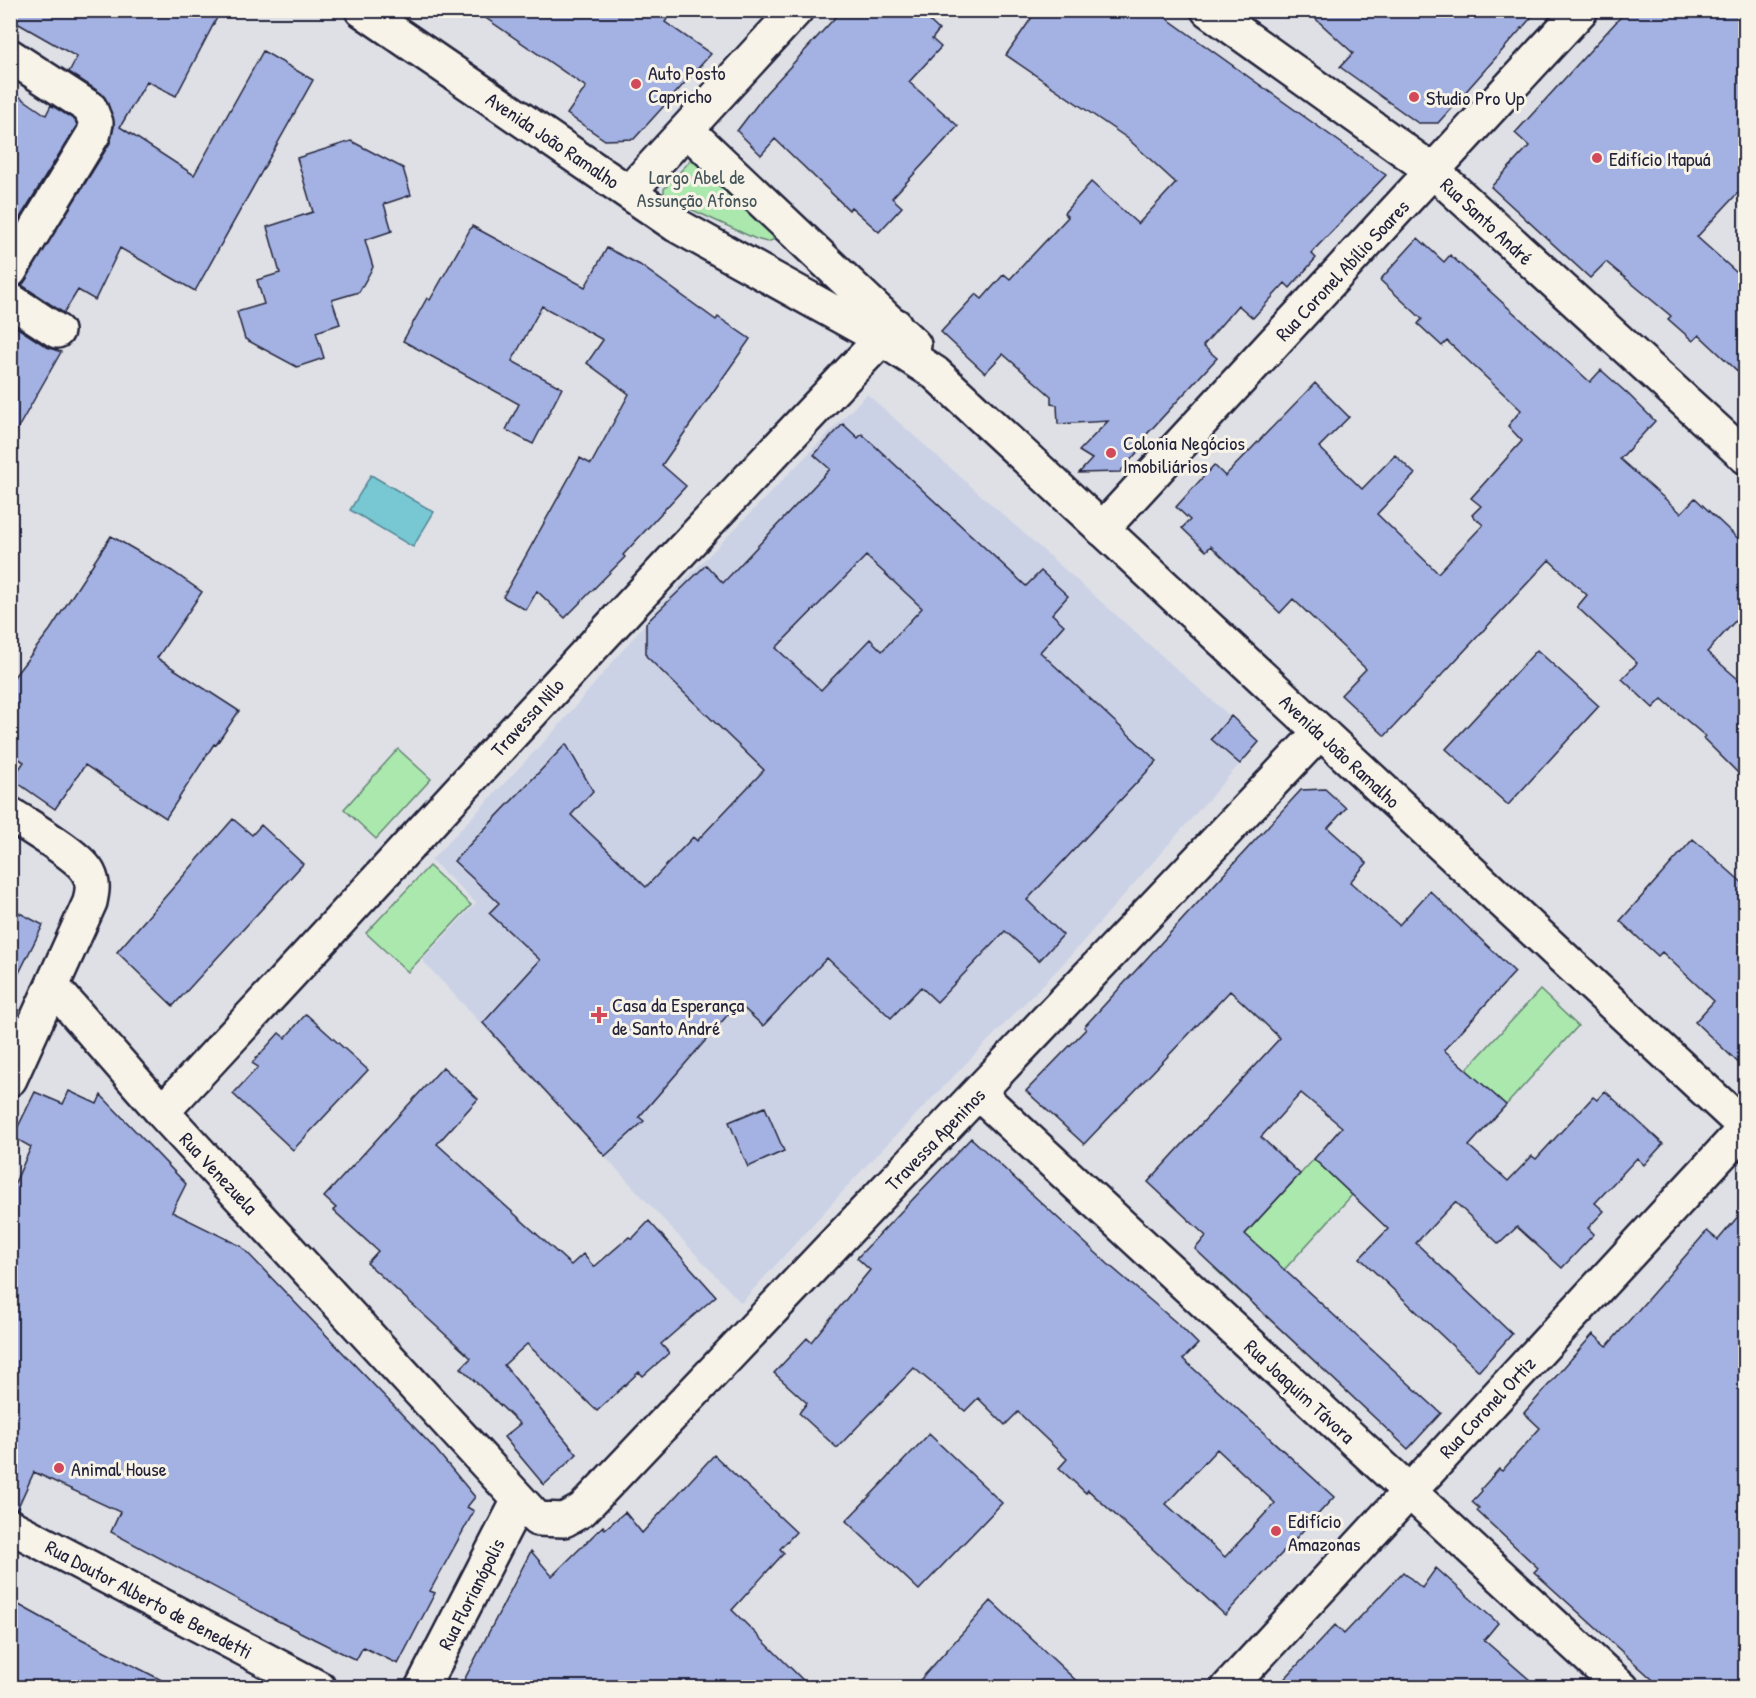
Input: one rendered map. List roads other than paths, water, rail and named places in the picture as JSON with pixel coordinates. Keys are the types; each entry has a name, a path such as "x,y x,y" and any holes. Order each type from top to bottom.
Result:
{"street":[{"name":"Avenida João Ramalho","path":"362,10 676,225 888,332 923,354 935,373 1745,1127"},
{"path":"629,192 796,10"},
{"name":"Rua Santo André","path":"1208,10 1433,171 1746,457"},
{"name":"Rua Coronel Abílio Soares","path":"1102,529 1581,10"},
{"path":"10,56 90,108 96,123 94,133 10,271"},
{"name":"Avenida João Ramalho","path":"687,130 888,332"},
{"path":"10,300 57,331"},
{"name":"Travessa Nilo","path":"162,1112 425,830 650,583 888,332"},
{"name":"Travessa Apeninos","path":"528,1510 564,1520 582,1510 1320,732"},
{"path":"10,814 80,862 89,873 93,888 90,902 54,987 10,1079"},
{"name":"Rua Venezuela","path":"54,987 162,1112 528,1510"},
{"name":"Rua Joaquim Távora","path":"978,1093 1622,1688"},
{"name":"Rua Coronel Ortiz","path":"1228,1688 1745,1127"},
{"name":"Rua Florianópolis","path":"422,1688 528,1510"},
{"name":"Rua Doutor Alberto de Benedetti","path":"10,1526 319,1688"}],"water":[{"path":"371,475 434,512 413,547 350,510"}],"place":[{"name":"Auto Posto Capricho","path":"636,84"},
{"name":"Studio Pro Up","path":"1414,97"},
{"name":"Edifício Itapuá","path":"1597,158"},
{"name":"Colonia Negócios Imobiliários","path":"1111,453"},
{"name":"Casa da Esperança de Santo André","path":"599,1015"},
{"name":"Animal House","path":"59,1468"},
{"name":"Edifício Amazonas","path":"1276,1531"}],"park label":[{"name":"Largo Abel de Assunção Afonso","path":"697,188"}]}
